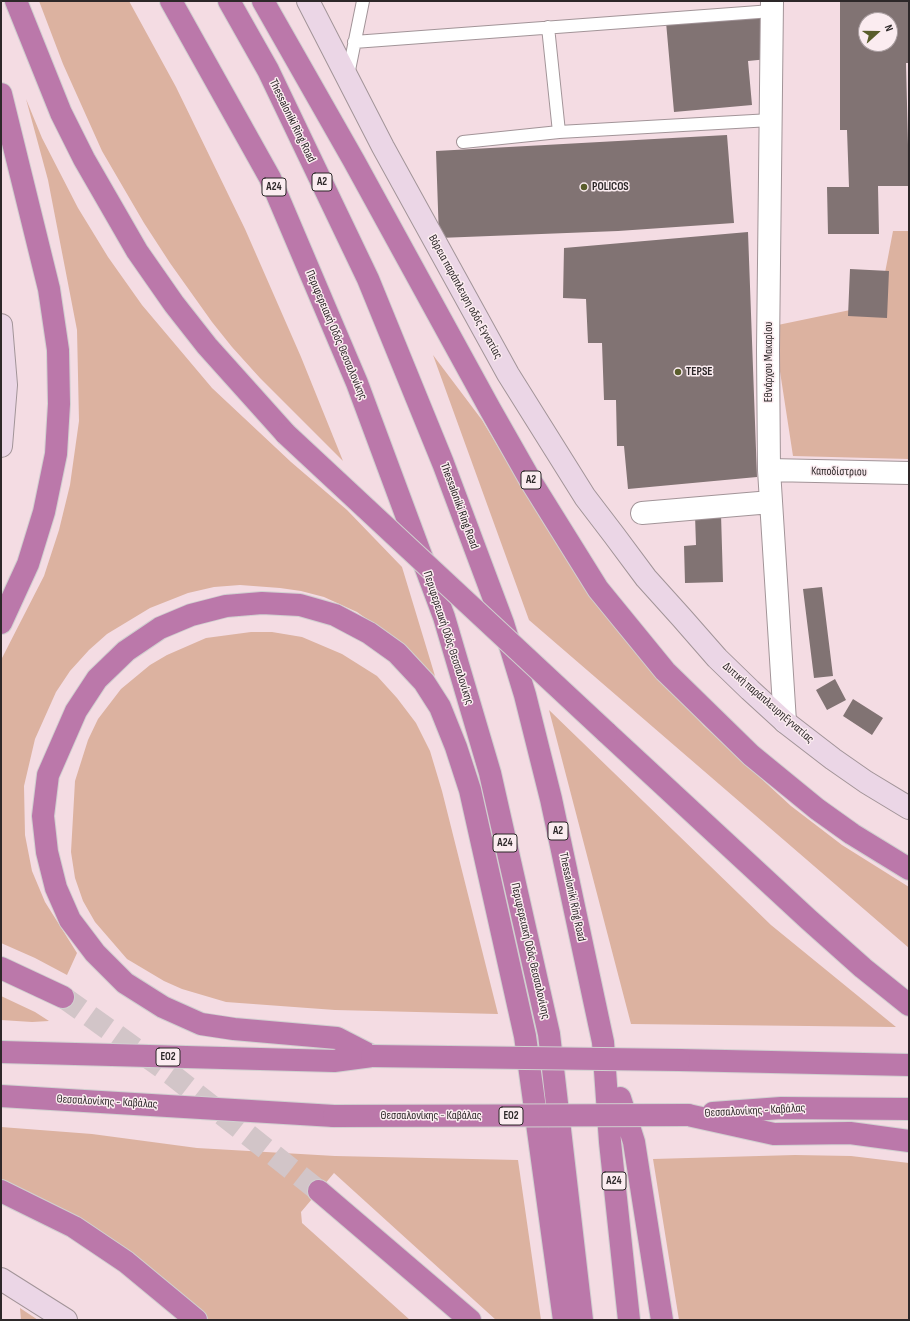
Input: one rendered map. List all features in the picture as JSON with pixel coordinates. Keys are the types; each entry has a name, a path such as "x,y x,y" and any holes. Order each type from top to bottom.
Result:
{"highway":[{"path":"16,1 40,62 71,132 102,192 137,251 174,304 207,346 286,434 808,919 909,1005"},
{"name":"Περιφερειακή Οδός Θεσσαλονίκης","path":"171,1 270,178 357,383 444,617 490,773 549,1034 582,1320"},
{"name":"Thessaloniki Ring Road","path":"229,1 268,70 368,279 444,463 503,623 525,696 551,799 603,1042"},
{"name":"Α2","path":"263,1 354,161 493,415 532,483 598,588 665,671 751,755 823,813 852,834 909,869"},
{"path":"1,94 49,289 58,350 59,404 56,454 44,512 28,564 1,623"},
{"path":"372,1056 337,1038 234,1029 200,1024 163,1007 125,983 95,953 70,920 56,888 47,852 43,816 48,775 76,711 97,679 126,651 160,628 191,615 226,606 262,603 300,605 335,615 369,633 397,653 424,682 440,708 456,747 470,790 524,1036 564,1320"},
{"path":"1,968 63,997"},
{"path":"603,1042 634,1142 662,1320"},
{"name":"Α24","path":"603,1042 610,1142 629,1320"},
{"name":"ΕΟ2","path":"1,1052 334,1061 372,1056 909,1065"},
{"name":"Θεσσαλονίκης - Καβάλας","path":"1,1096 334,1116 688,1115 781,1108 909,1109"},
{"path":"688,1115 774,1134 850,1133 909,1142"},
{"path":"319,1190 470,1320"},
{"path":"1,1191 74,1227 126,1262 196,1320"}],"street":[{"name":"Βόρεια παράπλευρη οδός Εγνατίας","path":"308,1 347,80 420,218 508,374 585,497 646,578"},
{"name":"Εθνάρχου Μακαρίου","path":"772,6 768,350 769,470 785,722"},
{"path":"1,325 6,385 1,446"},
{"name":"Καποδίστριου","path":"769,470 909,474"},
{"path":"642,513 771,502"},
{"name":"Δυτική παράπλευρηΕγνατίας","path":"646,578 717,658 785,722 866,782 909,808"},
{"path":"1,1279 66,1320"}],"lane":[{"path":"347,80 363,1"},
{"path":"354,42 548,27 772,6"},
{"path":"548,27 559,132"},
{"path":"463,142 559,132 771,120"}],"shaded area":[{"path":"1,1 909,1 909,1320 1,1320"},
{"path":"39,1 129,1 176,87 245,229 301,357 343,461 260,378 232,347 212,322 170,263 144,223 102,151 63,64"},
{"path":"26,99 42,138 78,208 108,257 142,305 212,388 291,462 347,510 402,567 435,676 357,612 324,597 301,591 280,588 240,585 214,587 188,593 150,608 107,634 89,650 70,671 56,692 35,739 24,786 25,835 32,871 45,902 77,953 67,975 35,958 1,943 1,660 44,576 59,530 70,485 79,421 77,330 48,180"},
{"path":"893,231 909,231 909,459 793,456 773,326 879,304"},
{"path":"433,355 482,420 545,526 590,591 668,687 704,726 791,806 842,845 909,887 909,948 529,620"},
{"path":"251,632 272,632 302,637 342,654 377,676 397,698 416,723 430,751 442,791 498,1014 335,1010 226,1002 182,989 164,981 127,959 95,922 83,901 75,878 71,852 75,781 88,740 98,719 121,689 150,665 167,655 206,638"},
{"path":"549,710 771,925 896,1027 631,1024"},
{"path":"1,996 35,1012 49,1021 32,1022 1,1020"},
{"path":"1,1127 92,1134 197,1148 335,1156 518,1160 541,1320 496,1320 334,1173 301,1212 302,1223 410,1320 207,1320 171,1293 1,1191"},
{"path":"795,1155 851,1156 909,1163 909,1320 679,1320 653,1159"},
{"path":"20,1308 38,1320 21,1320"}],"building":[{"path":"840,1 909,1 909,63 906,63 909,186 878,186 879,234 828,234 827,187 849,187 847,130 840,130"},
{"path":"764,13 768,59 748,61 752,105 674,112 666,22"},
{"name":"POLICOS","path":"727,135 734,223 618,231 439,238 436,151"},
{"name":"TEPSE","path":"748,232 757,477 628,489 624,446 617,446 616,400 604,400 602,343 588,343 586,299 563,298 564,248"},
{"path":"850,269 889,271 887,318 848,316"},
{"path":"721,514 723,582 685,583 684,546 696,545 695,515"},
{"path":"822,587 833,676 814,678 803,589"},
{"path":"835,679 846,700 827,710 816,690"},
{"path":"853,699 883,718 872,735 843,716"}],"tunnel":[{"path":"63,997 171,1074 319,1191"}],"place":[{"name":"POLICOS","path":"584,187"},
{"name":"TEPSE","path":"678,372"}]}
